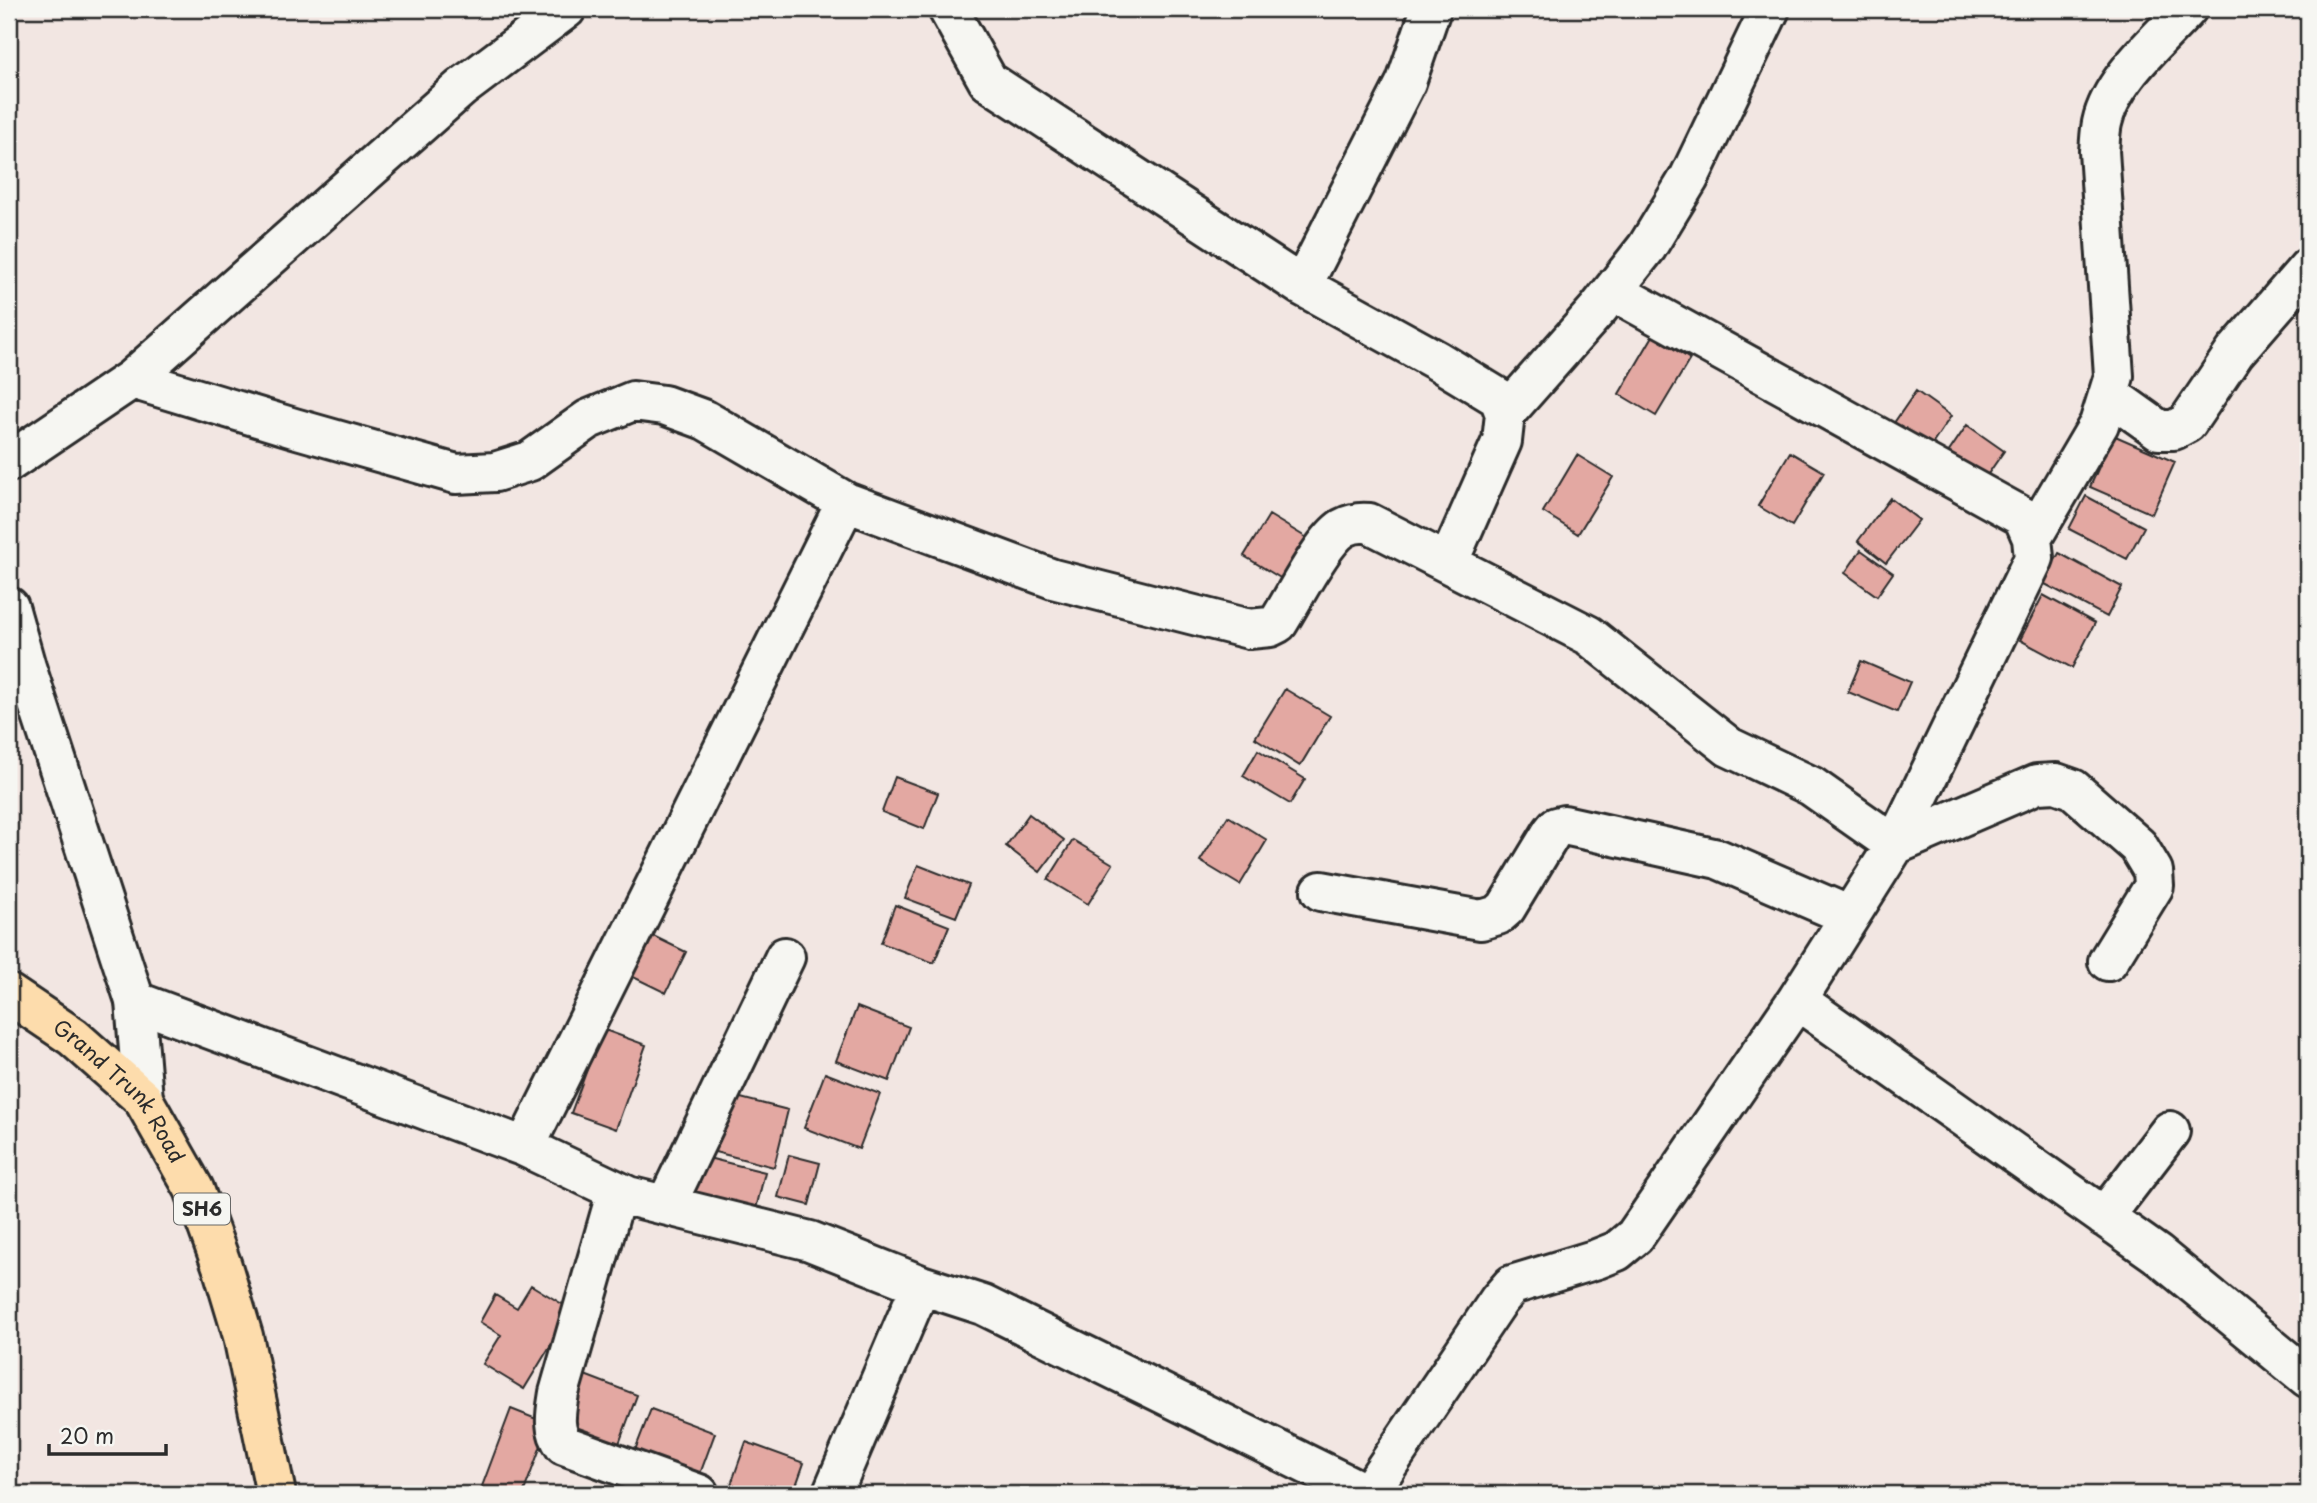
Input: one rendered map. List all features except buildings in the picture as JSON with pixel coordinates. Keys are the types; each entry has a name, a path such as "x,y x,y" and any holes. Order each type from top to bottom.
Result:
{"main road":[{"name":"Grand Trunk Road","path":"9,994 73,1037 144,1099 194,1189 222,1266 243,1336 276,1494"}],"street":[{"path":"9,462 132,379 461,88 566,9"},
{"path":"948,9 988,81 1301,286 1438,360 1499,398 1505,414 1503,441 1448,563"},
{"path":"1301,286 1406,82 1431,9"},
{"path":"1505,414 1613,291 1647,247 1689,178 1770,9"},
{"path":"2032,538 2099,424 2114,376 2099,151 2102,123 2112,96 2126,75 2187,9"},
{"path":"2110,395 2159,430 2174,430 2187,423 2235,352 2308,268"},
{"path":"135,1001 525,1147 617,1191 810,1241 921,1285 983,1305 1368,1494 1499,1300 1513,1285 1617,1251 1635,1236 1797,1000 1895,845 2034,558 2032,538 2023,517 1613,291"},
{"path":"132,379 456,474 495,472 530,461 589,419 633,401 664,405 705,420 846,502 1053,579 1249,629 1270,627 1278,623 1329,542 1342,529 1356,522 1369,523 1588,635 1729,747 1811,786 1895,845"},
{"path":"525,1147 846,502"},
{"path":"9,607 135,1001 144,1099"},
{"path":"1895,845 2038,784 2056,783 2073,789 2138,846 2153,871 2154,886 2108,961"},
{"path":"1321,891 1481,920 1498,915 1506,908 1552,832 1556,827 1564,825 1717,859 1850,916"},
{"path":"666,1205 785,957"},
{"path":"1797,1000 2157,1254 2308,1378"},
{"path":"2104,1217 2170,1132"},
{"path":"617,1191 558,1393 555,1417 557,1436 564,1446 699,1494"},
{"path":"832,1494 921,1285"}]}
